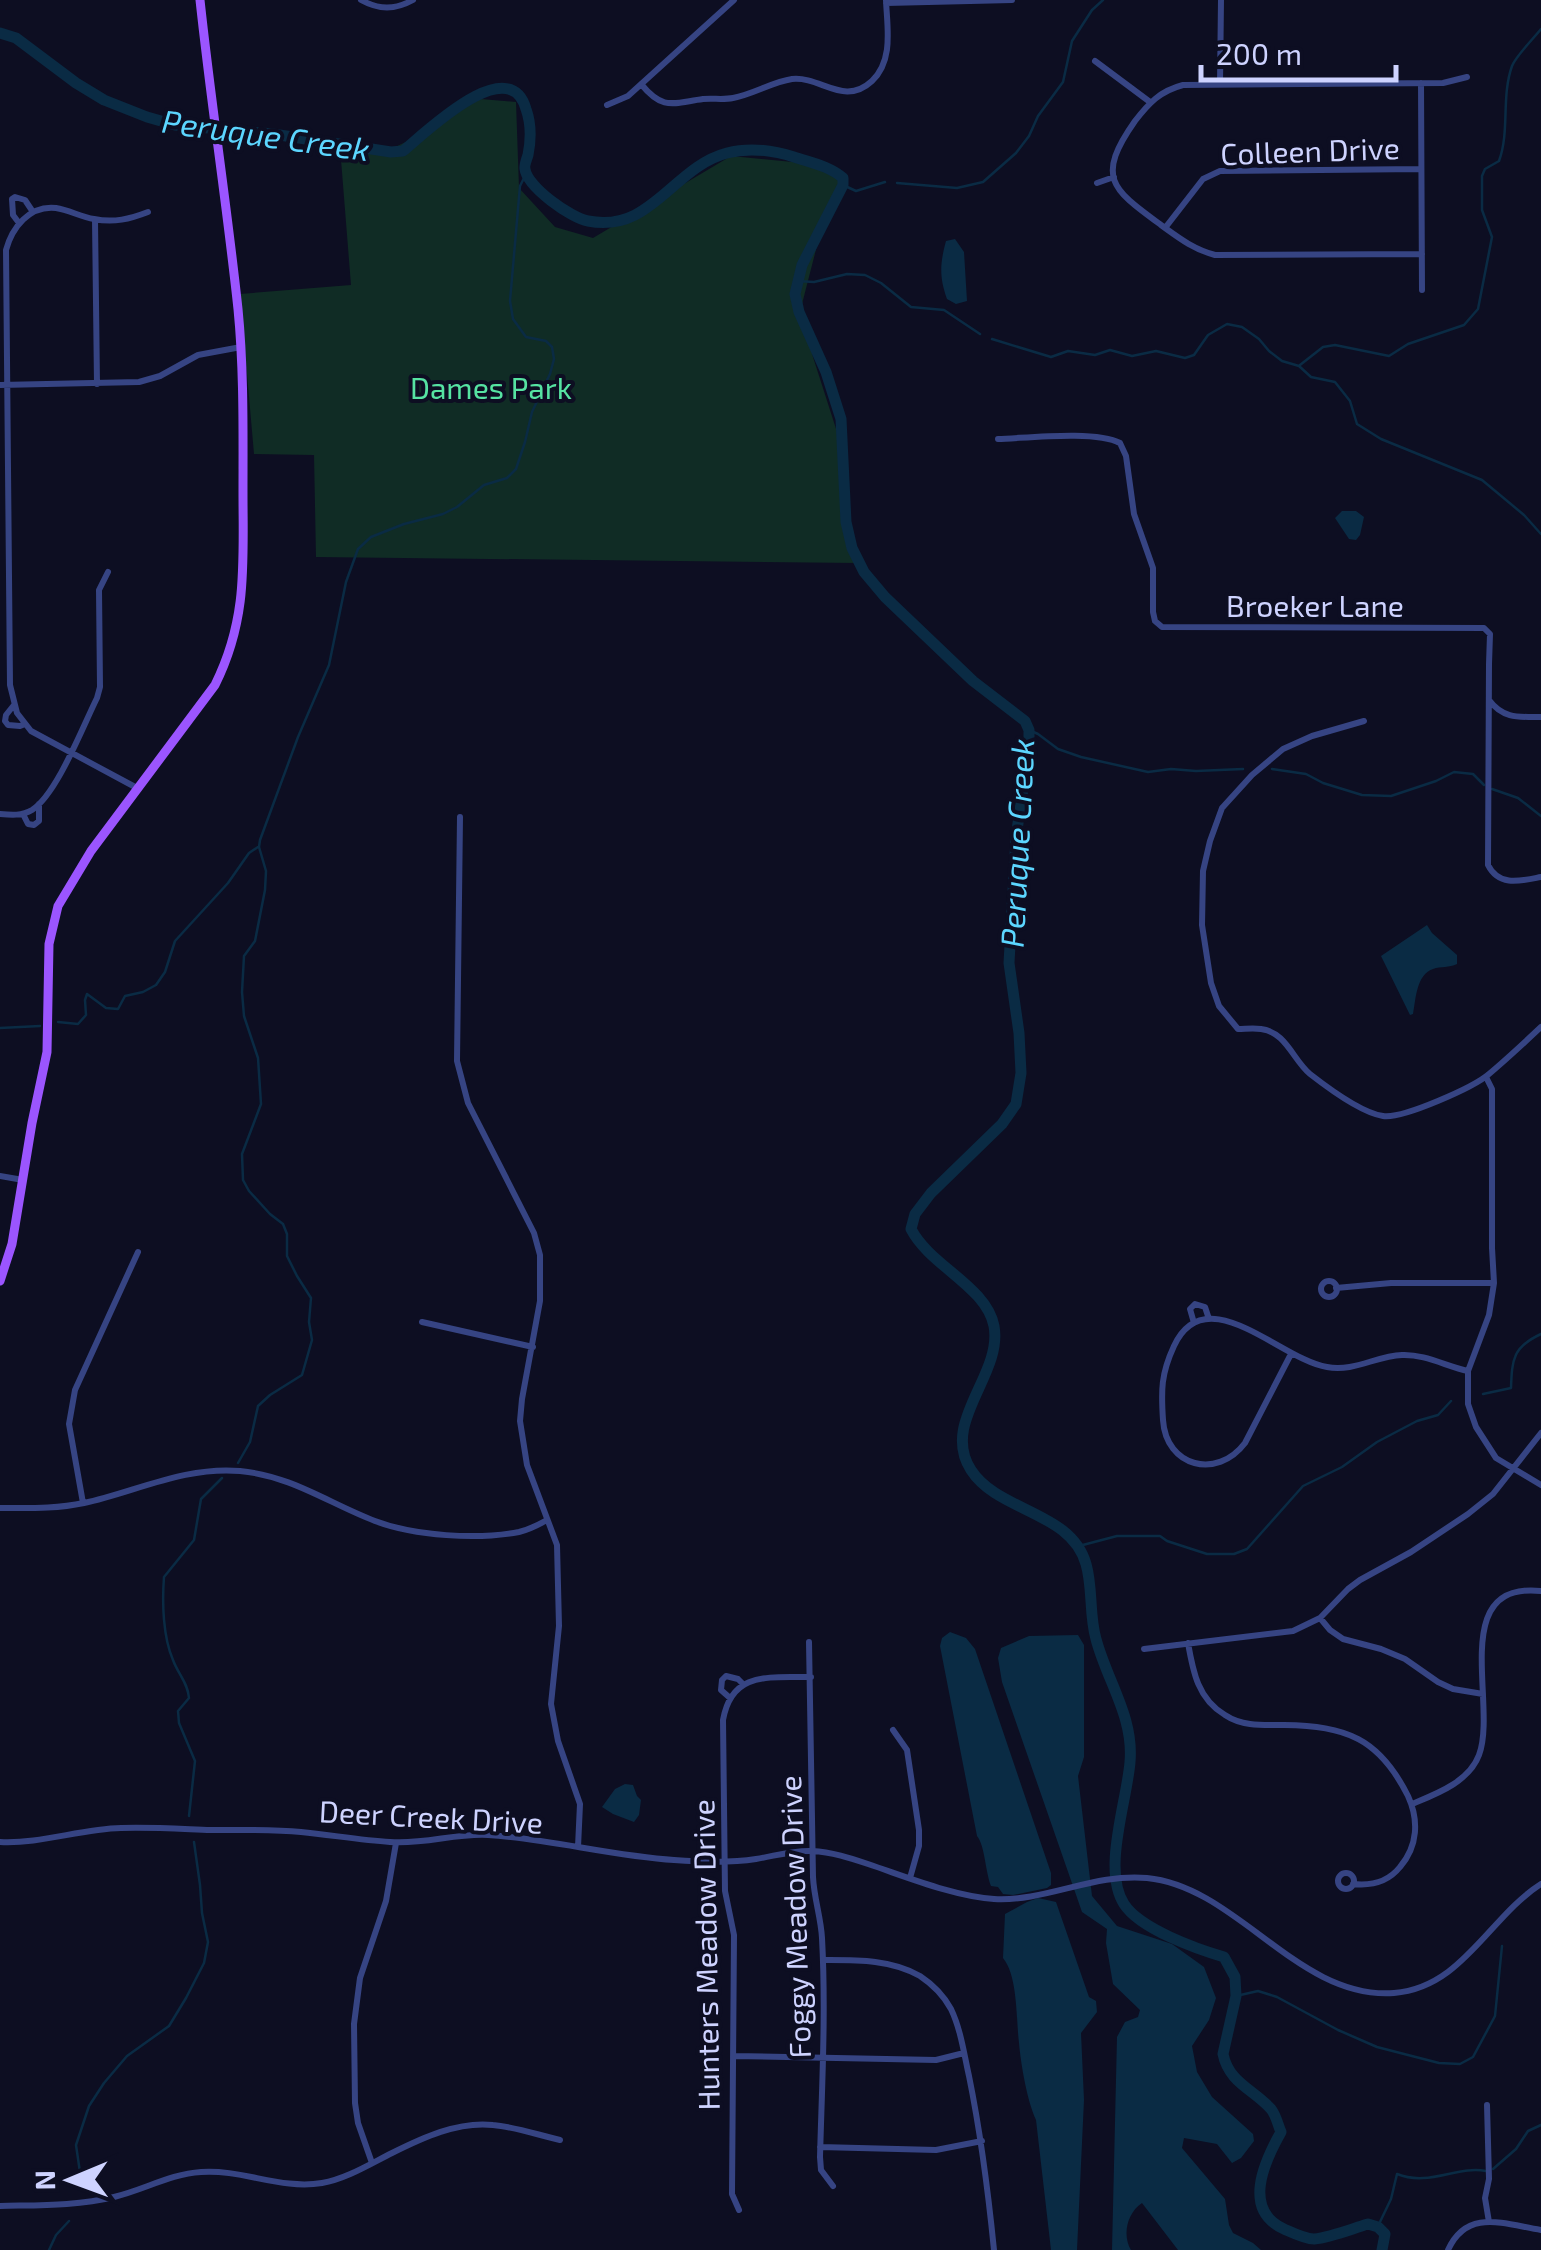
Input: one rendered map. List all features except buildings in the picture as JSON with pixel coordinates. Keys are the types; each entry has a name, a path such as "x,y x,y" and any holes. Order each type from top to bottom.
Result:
{"main road":[{"path":"0,1282 12,1244 48,1052 48,973 58,906 78,871 215,685 240,616 244,437 241,346 200,0"}],"street":[{"path":"361,0 384,8 413,0"},
{"path":"606,104 628,96 734,0"},
{"path":"641,84 660,101 679,104 706,98 730,99 794,79 842,92 863,88 880,72 887,55 886,1 1012,0"},
{"path":"1220,84 1221,0"},
{"path":"1095,62 1150,102"},
{"path":"1422,254 1214,255 1196,250 1123,196 1114,178 1118,146 1150,102 1162,92 1183,85 1420,83 1453,82 1467,77"},
{"path":"1420,83 1422,290"},
{"name":"Colleen Drive","path":"1165,228 1202,179 1220,171 1422,169"},
{"path":"1097,182 1114,178"},
{"path":"20,223 11,206 15,197 25,200 34,212"},
{"path":"138,788 43,739 25,724 14,705 10,685 4,385 6,250 10,234 34,212 53,208 95,220 124,221 148,212"},
{"path":"95,220 97,384"},
{"path":"4,385 139,382 198,355 241,346"},
{"name":"Broeker Lane","path":"998,439 1109,438 1120,443 1126,456 1134,514 1154,568 1155,621 1162,627 1484,628 1491,642 1488,865 1494,876 1502,880 1517,882 1541,877"},
{"path":"0,814 23,814 48,796 98,698 99,590 108,572"},
{"path":"1488,699 1506,715 1541,717"},
{"path":"14,705 5,721 14,726 25,724"},
{"path":"1364,721 1283,749 1222,808 1206,856 1200,900 1211,983 1219,1006 1238,1029 1263,1029 1276,1035 1311,1074 1380,1116 1395,1117 1418,1109 1486,1077 1541,1028"},
{"path":"23,814 28,824 34,825 39,821 39,804"},
{"path":"460,817 457,1061 468,1103 534,1232 540,1254 540,1301 520,1421 527,1464 557,1546 558,1651 551,1704 558,1741 580,1804 578,1847"},
{"path":"1486,1077 1492,1089 1494,1283 1489,1315 1468,1371 1468,1404 1492,1453 1541,1485"},
{"path":"0,1176 22,1180"},
{"path":"84,1503 69,1424 70,1408 138,1252"},
{"path":"1336,1288 1391,1283 1494,1283"},
{"path":"1194,1323 1190,1309 1196,1304 1205,1308 1209,1319"},
{"path":"1291,1354 1238,1452 1222,1462 1196,1463 1169,1444 1164,1431 1162,1375 1178,1337 1194,1323 1209,1319 1232,1321 1291,1354 1328,1368 1360,1366 1407,1355 1468,1371"},
{"path":"422,1322 533,1346"},
{"path":"1144,1649 1294,1631 1320,1618 1360,1580 1411,1552 1493,1494 1541,1433"},
{"path":"0,1508 54,1509 175,1476 235,1470 277,1478 374,1520 418,1532 498,1534 522,1531 547,1520"},
{"path":"1412,1804 1449,1787 1479,1756 1484,1736 1482,1643 1491,1608 1514,1593 1541,1591"},
{"path":"1320,1618 1343,1640 1405,1658 1453,1689 1483,1694"},
{"name":"Foggy Meadow Drive","path":"810,1642 812,1851 823,1960 820,2147 821,2170 833,2186"},
{"path":"1188,1643 1194,1677 1205,1697 1222,1714 1250,1724 1319,1728 1356,1737 1384,1759 1412,1804 1416,1819 1414,1840 1399,1870 1385,1880 1372,1885 1352,1884"},
{"path":"743,1684 726,1676 721,1690 730,1698 743,1684 756,1678 810,1677"},
{"name":"Hunters Meadow Drive","path":"730,1698 723,1720 724,1860 725,1892 734,1935 732,2194 739,2210"},
{"path":"893,1730 907,1750 919,1830 920,1846 910,1878"},
{"name":"Deer Creek Drive","path":"0,1842 122,1828 296,1832 396,1843 488,1835 674,1860 752,1860 812,1851 840,1855 972,1896 1006,1900 1091,1882 1137,1878 1182,1886 1233,1915 1320,1975 1380,1994 1421,1988 1446,1974 1515,1902 1541,1884"},
{"path":"372,2163 355,2103 354,2024 360,1978 386,1901 396,1843"},
{"path":"823,1960 879,1962 902,1968 935,1988 950,2006 982,2141 994,2250"},
{"path":"733,2056 936,2060 964,2053"},
{"path":"1486,2105 1489,2222"},
{"path":"0,2206 114,2197 182,2173 208,2171 278,2183 318,2184 443,2131 467,2126 490,2124 560,2140"},
{"path":"820,2147 936,2150 982,2141"},
{"path":"1448,2250 1468,2225 1489,2222 1541,2230"}],"green space":[{"name":"Dames Park","path":"469,98 516,102 519,188 555,227 593,238 731,156 813,164 842,181 839,198 821,230 801,308 838,435 845,528 859,563 316,557 314,455 254,454 240,294 351,285 340,147 389,150 435,128"}],"water":[{"path":"955,239 964,252 967,301 956,304 947,299 941,270 946,241"},
{"path":"1342,511 1356,511 1364,517 1356,540 1349,539 1335,518"},
{"path":"1427,925 1457,955 1457,964 1433,969 1423,976 1410,1015 1381,956"},
{"path":"950,1632 966,1638 975,1649 1051,1873 1051,1885 1047,1888 1013,1895 991,1886 977,1836 940,1646 942,1638"},
{"path":"1078,1635 1084,1645 1084,1757 1078,1776 1092,1896 1117,1926 1172,1944 1204,1967 1216,1998 1209,2020 1192,2046 1197,2072 1212,2097 1253,2134 1254,2141 1232,2163 1217,2144 1184,2138 1182,2148 1225,2199 1233,2233 1261,2250 1178,2250 1142,2203 1128,2225 1131,2250 1112,2250 1117,2037 1125,2022 1138,2017 1140,2010 1113,1984 1107,1929 1082,1912 1002,1682 998,1658 1001,1648 1029,1636"},
{"path":"633,1785 641,1800 634,1822 602,1807 615,1789"},
{"path":"1038,1898 1056,1902 1089,1997 1096,2001 1097,2012 1081,2033 1084,2100 1077,2250 1051,2250 1036,2120 1023,2072 1014,1986 1003,1958 1005,1914"}],"waterway":[{"path":"897,183 957,188 983,182 1016,153 1063,82 1072,41 1103,0"},
{"path":"1300,365 1323,347 1335,345 1389,356 1408,344 1464,325 1478,309 1492,237 1482,210 1482,176 1485,169 1499,161 1512,66 1541,29"},
{"name":"Peruque Creek","path":"0,33 16,38 104,100 147,117 175,125 273,134 391,152 403,151 466,102 503,88 517,93 528,114 530,138 525,168 533,184 551,201 588,221 629,218 708,160 736,151 786,155 843,178 802,265 795,294 841,419 846,522 852,548 864,572 885,597 973,681 1025,721 1029,730 1016,837 1009,963 1021,1073 1016,1104 1002,1124 931,1193 915,1214 911,1229 931,1254 980,1299 994,1326 990,1362 967,1416 963,1452 983,1484 1066,1533 1078,1546 1086,1564 1096,1639 1124,1714 1130,1746 1115,1854 1118,1890 1124,1904 1143,1922 1170,1937 1224,1957 1235,1977 1236,1996 1223,2054 1236,2079 1271,2109 1281,2132 1263,2171 1263,2210 1271,2221 1310,2239 1368,2224 1378,2227 1385,2234 1382,2250"},
{"path":"238,1463 250,1442 258,1406 302,1375 312,1340 311,1298 287,1256 283,1224 243,1180 242,1154 261,1104 258,1058 244,1016 242,992 244,956 255,941 265,890 260,840 329,665 346,582 358,549 371,537 457,507 484,485 507,478 516,469 532,412 554,359 552,347 546,341 526,337 513,319 510,301 520,186 526,174"},
{"path":"843,185 856,191 885,182"},
{"path":"797,281 865,275 911,307 944,310 980,334"},
{"path":"992,339 1051,357 1068,351 1095,355 1110,350 1132,356 1156,351 1185,358 1194,355 1208,335 1227,324 1242,327 1282,361 1299,366 1311,377 1335,382 1350,401 1357,424 1381,439 1482,480 1541,534"},
{"path":"1029,730 1058,749 1148,772 1243,769"},
{"path":"1272,769 1306,774 1362,795 1391,796 1454,772 1473,774 1484,785"},
{"path":"1492,789 1518,798 1541,816"},
{"path":"58,1022 78,1024 86,1015 87,994 106,1008 118,1009 125,996 156,985 165,972 175,941 258,847"},
{"path":"0,1028 40,1026"},
{"path":"1483,1394 1511,1388 1519,1349 1541,1334"},
{"path":"1079,1546 1117,1536 1160,1536 1207,1554 1234,1554 1247,1549 1303,1486 1342,1467 1377,1442 1417,1421 1438,1415 1451,1401"},
{"path":"189,1816 195,1761 178,1711 189,1698 167,1641 164,1577 194,1540 201,1499 222,1478"},
{"path":"82,2186 76,2145 89,2106 127,2056 169,2026 204,1963 208,1942 194,1842"},
{"path":"1236,1996 1258,1991 1377,2047 1439,2063 1460,2064 1473,2057 1495,2016 1502,1946"},
{"path":"1493,2169 1516,2149 1528,2131 1541,2125"},
{"path":"1385,2234 1379,2224 1397,2174 1420,2178 1486,2171"},
{"path":"49,2250 69,2221"}]}
